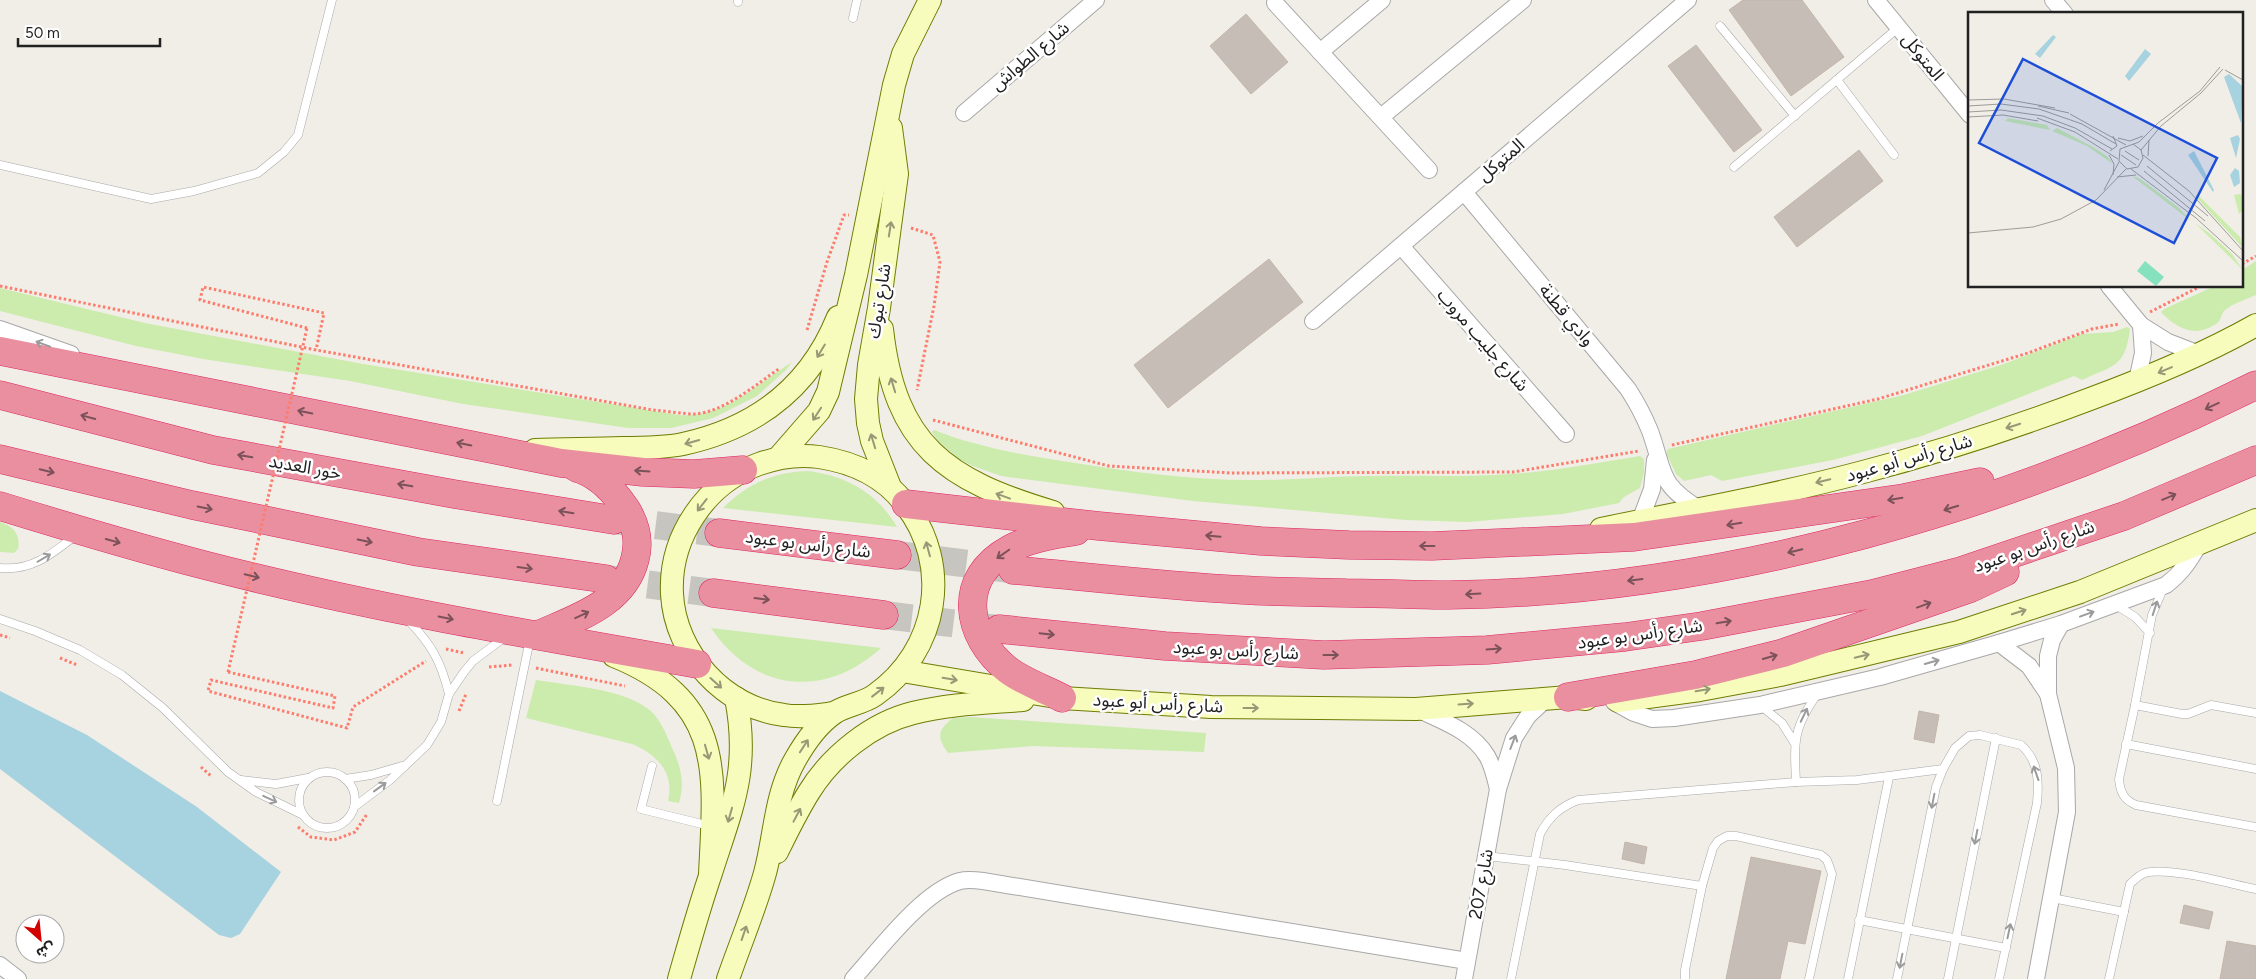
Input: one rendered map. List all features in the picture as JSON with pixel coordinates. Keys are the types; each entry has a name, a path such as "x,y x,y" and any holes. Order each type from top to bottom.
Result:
{"highway":[{"path":"0,351 561,463 643,472 694,474 743,470"},
{"path":"1013,570 1254,591 1449,595 1535,591 1680,575 1796,551 1895,526 1986,497 2080,462 2210,407 2256,384"},
{"name":"خور العديد","path":"0,394 213,450 454,494 614,520"},
{"path":"0,459 192,505 418,552 606,580"},
{"name":"شارع رأس بو عبود","path":"998,630 1165,646 1324,655 1404,654 1562,644 1702,626 1872,594 1962,571 2124,516 2256,460"},
{"path":"898,496 1100,526 1262,541 1432,546 1634,537 1904,498 2080,462"},
{"path":"527,634 600,606 618,592 632,573 638,549 635,524 621,502 606,484 585,470 561,463"},
{"path":"0,506 81,531 205,565 383,605 527,634 697,664"},
{"path":"1556,698 1695,675 1783,653 1971,588 2124,516"},
{"path":"1062,698 1010,672 985,648 974,623 973,601 976,587 984,573 997,558 1009,549 1025,542 1100,526"},
{"name":"شارع رأس بو عبود","path":"719,533 897,555"},
{"path":"713,593 884,615"}],"street":[{"name":"شارع تبوك","path":"779,457 819,412 828,392 856,275 894,85 903,54 930,0"},
{"name":"شارع الطواش","path":"964,112 1096,0"},
{"path":"1320,52 1382,0"},
{"path":"1381,117 1522,0"},
{"name":"المتوكل","path":"1313,321 1688,0"},
{"name":"المتوكل","path":"1876,0 1968,113"},
{"path":"2053,0 2063,12"},
{"path":"1275,3 1429,170"},
{"name":"شارع تبوك","path":"834,713 855,706 874,695 902,671 922,641 932,606 933,570 924,535 898,496 872,441 868,423 866,399 869,366 892,221 897,174 889,112"},
{"name":"وادي قطنة","path":"1464,192 1628,389 1641,409 1661,472 1671,488 1684,500 1701,510"},
{"name":"شارع جليب مروب","path":"1400,246 1566,434"},
{"path":"494,451 641,448 682,445 717,435 751,420 778,402 802,378 820,353 836,323 856,275"},
{"path":"2111,288 2138,322 2168,342 2199,354"},
{"path":"879,308 889,370 901,410 929,449 963,478 990,491 1100,526"},
{"path":"2137,382 2142,353 2138,322"},
{"name":"شارع رأس أبو عبود","path":"1546,541 1701,510 1863,472 1946,448 2057,412 2137,382 2199,354 2256,325"},
{"path":"0,329 139,378"},
{"name":"وادي قطنة","path":"1640,521 1652,489 1655,472 1654,448"},
{"path":"834,713 809,716 784,715 759,709 736,698 715,683 697,664 679,631 672,594 675,557 689,522 712,492 743,470 779,457 808,455 838,460 865,470 898,496"},
{"name":"شارع رأس أبو عبود","path":"902,671 1062,698 1211,708 1416,709 1556,698 1614,702 1700,690 1780,675 1959,632 2080,592 2200,543 2251,525"},
{"name":"شارع رأس أبو عبود","path":"1614,702 1634,713 1652,718 1674,718 1760,705 1880,677 2061,624 2166,584 2178,576 2186,567 2200,543"},
{"path":"2036,979 2067,812 2066,768 2048,694 2048,656 2052,640 2061,624"},
{"path":"1999,643 2029,666 2048,694"},
{"path":"585,644 637,665 653,675 686,704 702,733 711,765 713,782 710,874"},
{"path":"679,979 739,782 742,753 741,724 736,698"},
{"path":"765,873 809,791 830,765 851,745 883,725 911,713 944,707 1062,698"},
{"path":"1498,789 1514,738 1528,716 1556,698"},
{"name":"شارع رأس أبو عبود","path":"1416,709 1447,723 1476,743 1487,755 1498,789"},
{"path":"728,979 765,873 779,804 793,763 810,737 834,713"},
{"name":"شارع 207","path":"1464,979 1498,789"},
{"path":"852,979 927,897 943,887 962,880 983,881 1467,961"},
{"path":"0,965 18,979"}],"lane":[{"path":"0,165 151,199 194,192 258,173 284,152 298,134 332,0"},
{"path":"853,18 857,0"},
{"path":"1720,26 1795,116"},
{"path":"1734,167 1899,27"},
{"path":"1837,80 1894,155"},
{"path":"0,568 11,569 30,566 48,557 81,531"},
{"path":"2166,584 2158,598 2152,615 2150,633 2126,744 2120,789 2124,797 2130,802 2256,827"},
{"path":"2114,604 2135,617 2150,633"},
{"path":"383,605 408,620 436,655 444,673 449,694"},
{"path":"0,619 80,650 122,675 158,703 215,761 256,792 301,814"},
{"path":"354,807 390,780 427,745 441,722 449,694 473,661 527,634"},
{"path":"497,802 525,666 527,634"},
{"path":"1796,782 1794,742 1806,712 1819,691"},
{"path":"1760,705 1782,723 1794,742"},
{"path":"2135,705 2182,714 2188,714 2211,705 2256,713"},
{"path":"1897,979 1936,787 1943,769 1955,748 1969,736 1980,735 2017,743 2025,748 2038,774 2039,782 2037,803 1999,979"},
{"path":"1948,979 1996,738"},
{"path":"2126,744 2256,769"},
{"path":"346,779 371,775 404,766"},
{"path":"652,766 641,809 712,827"},
{"path":"1511,979 1540,834 1559,809 1578,800 1796,782 1889,777 1943,769"},
{"path":"317,773 337,774 346,779 354,792 354,807 344,823 335,828 325,829 307,822 301,814 298,805 298,794 302,785 317,773"},
{"path":"1848,979 1889,777"},
{"path":"241,780 276,784 309,778"},
{"path":"1685,979 1685,970 1702,886 1712,848 1718,841 1727,836 1736,836 1821,855 1827,860 1832,874 1809,979"},
{"path":"1486,856 1702,886"},
{"path":"2109,979 2130,884 2144,873 2166,871 2256,890"},
{"path":"2052,898 2124,912"},
{"path":"1859,920 2006,948"}],"path":[{"path":"805,338 827,262 844,215 868,214"},
{"path":"892,221 933,235 940,262 934,306 917,393"},
{"path":"2244,263 2256,256"},
{"path":"0,286 316,350 653,410 695,414 724,405 787,364"},
{"path":"316,350 324,313 203,287 200,300 307,328 228,672 335,696 333,708 211,680 208,691 347,728 353,707 448,648 463,652 482,670 491,666 506,664 525,666 631,687"},
{"path":"931,420 1109,466 1231,473 1513,472 1654,448 1878,399 2028,353 2092,329 2138,322 2198,288"},
{"path":"0,635 17,640"},
{"path":"53,655 80,667"},
{"path":"457,717 468,690"},
{"path":"200,766 213,777"},
{"path":"297,826 312,837 334,840 355,832 368,813"}],"green space":[{"path":"2256,261 2256,295 2227,308 2218,323 2201,330 2187,330 2173,323 2161,312 2211,288 2244,288 2244,269"},
{"path":"0,288 145,323 363,364 679,415 696,415 725,406 792,362 786,370 757,396 713,418 671,428 628,428 463,404 350,381 203,359 136,346 0,311"},
{"path":"2127,327 2130,329 2125,351 2121,358 2110,368 2082,380 2074,376 1922,436 1833,460 1722,481 1711,475 1684,481 1676,474 1666,453 1668,449 1904,395 2004,364 2082,334 2113,332"},
{"path":"934,430 1000,450 1093,466 1212,479 1274,480 1356,476 1494,475 1549,470 1640,456 1644,459 1644,473 1640,488 1624,497 1619,503 1563,514 1468,522 1406,520 1193,501 1001,476 959,459 939,442 932,432"},
{"path":"808,471 836,477 860,488 880,505 897,527 723,508 741,492 761,481 783,474"},
{"path":"0,522 9,526 17,535 19,544 18,549 14,553 0,552"},
{"path":"711,628 881,648 859,665 836,676 813,681 790,681 768,676 747,665 728,649"},
{"path":"536,680 580,686 612,693 639,703 651,711 663,728 678,762 682,782 679,803 668,801 669,781 662,765 641,748 632,744 526,718"},
{"path":"970,717 1206,733 1204,752 1033,746 948,753 942,743 941,730 953,718"}],"water":[{"path":"0,691 87,735 197,807 281,872 240,934 231,938 219,935 0,769"}],"building":[{"path":"1743,0 1802,0 1844,57 1791,96 1729,10"},
{"path":"1246,14 1288,62 1251,94 1210,46"},
{"path":"1696,45 1762,130 1734,152 1668,66"},
{"path":"1859,150 1883,181 1797,247 1774,217"},
{"path":"1269,259 1303,302 1168,408 1134,365"},
{"path":"1919,711 1939,715 1934,743 1914,739"},
{"path":"1625,842 1647,847 1644,864 1622,859"},
{"path":"1751,857 1821,871 1805,944 1788,941 1780,979 1726,979"},
{"path":"2184,905 2213,912 2209,929 2180,923"},
{"path":"2227,941 2256,946 2256,979 2220,979"}],"tunnel":[{"path":"614,520 719,533"},
{"path":"897,555 1009,569"},
{"path":"606,579 713,593"},
{"path":"884,615 999,629"}]}
